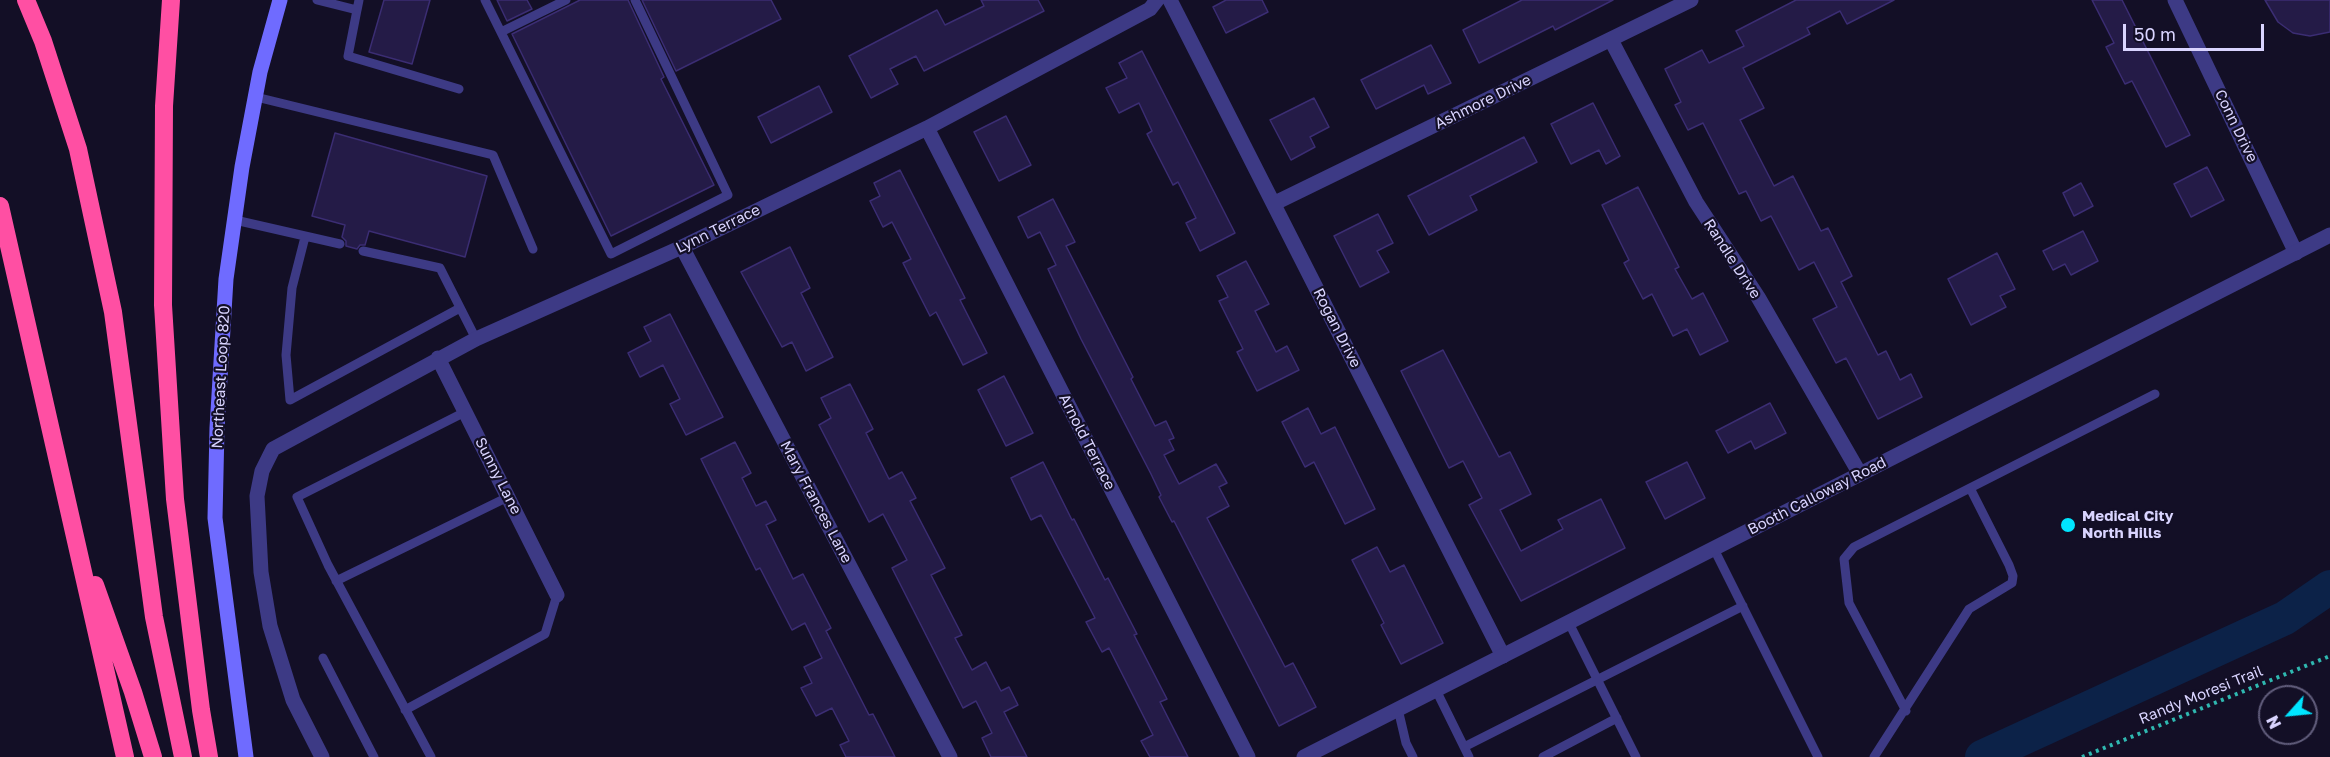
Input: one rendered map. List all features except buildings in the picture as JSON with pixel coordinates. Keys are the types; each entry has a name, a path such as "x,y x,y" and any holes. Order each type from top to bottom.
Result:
{"highway":[{"path":"26,0 43,41 78,149 113,312 154,617 183,757"},
{"path":"171,0 164,106 163,305 175,499 209,757"},
{"path":"0,206 125,757"},
{"path":"69,514 133,692 153,757"}],"main road":[{"name":"Northeast Loop 820","path":"246,757 215,518 217,428 225,291 235,220 256,97 280,0"}],"street":[{"name":"Lynn Terrace","path":"322,757 293,700 270,626 261,572 257,496 262,471 273,449 476,339 682,247 927,128 1150,9 1157,0"},
{"name":"Rogan Drive","path":"1170,0 1503,656"},
{"name":"Ashmore Drive","path":"1275,203 1691,0"},
{"name":"Conn Drive","path":"2175,0 2296,253"},
{"name":"Randle Drive","path":"1611,40 1696,202 1758,297 1860,474"},
{"name":"Arnold Terrace","path":"927,128 1248,757"},
{"name":"Booth Calloway Road","path":"1304,757 2326,237"},
{"name":"Mary Frances Lane","path":"682,247 950,757"},
{"name":"Sunny Lane","path":"438,358 557,595"}],"lane":[{"path":"317,0 358,5 348,56 459,89"},
{"path":"485,0 611,254 728,195 635,0"},
{"path":"540,0 544,10"},
{"path":"501,32 566,0"},
{"path":"256,97 492,155 533,249"},
{"path":"235,220 340,244"},
{"path":"305,237 292,288 287,344 287,381 290,400 460,308"},
{"path":"363,251 440,268 476,339"},
{"path":"1906,711 1849,603 1844,559 1854,547 2155,394"},
{"path":"431,757 336,581 297,497 465,412"},
{"path":"1874,757 1906,711 1969,609 2006,589 2012,583 2013,576 2009,565 1970,488"},
{"path":"336,581 508,497"},
{"path":"1714,549 1818,757"},
{"path":"405,710 545,634 557,595"},
{"path":"1464,747 1743,606"},
{"path":"1569,622 1636,757"},
{"path":"323,658 374,757"},
{"path":"1436,690 1469,757"},
{"path":"1398,709 1406,743 1413,757"},
{"path":"1543,757 1617,718"}],"path":[{"name":"Randy Moresi Trail","path":"2082,757 2330,656"}],"waterway":[{"path":"1982,757 2285,618 2330,587"}],"place":[{"name":"Medical City North Hills","path":"2068,525"}]}
